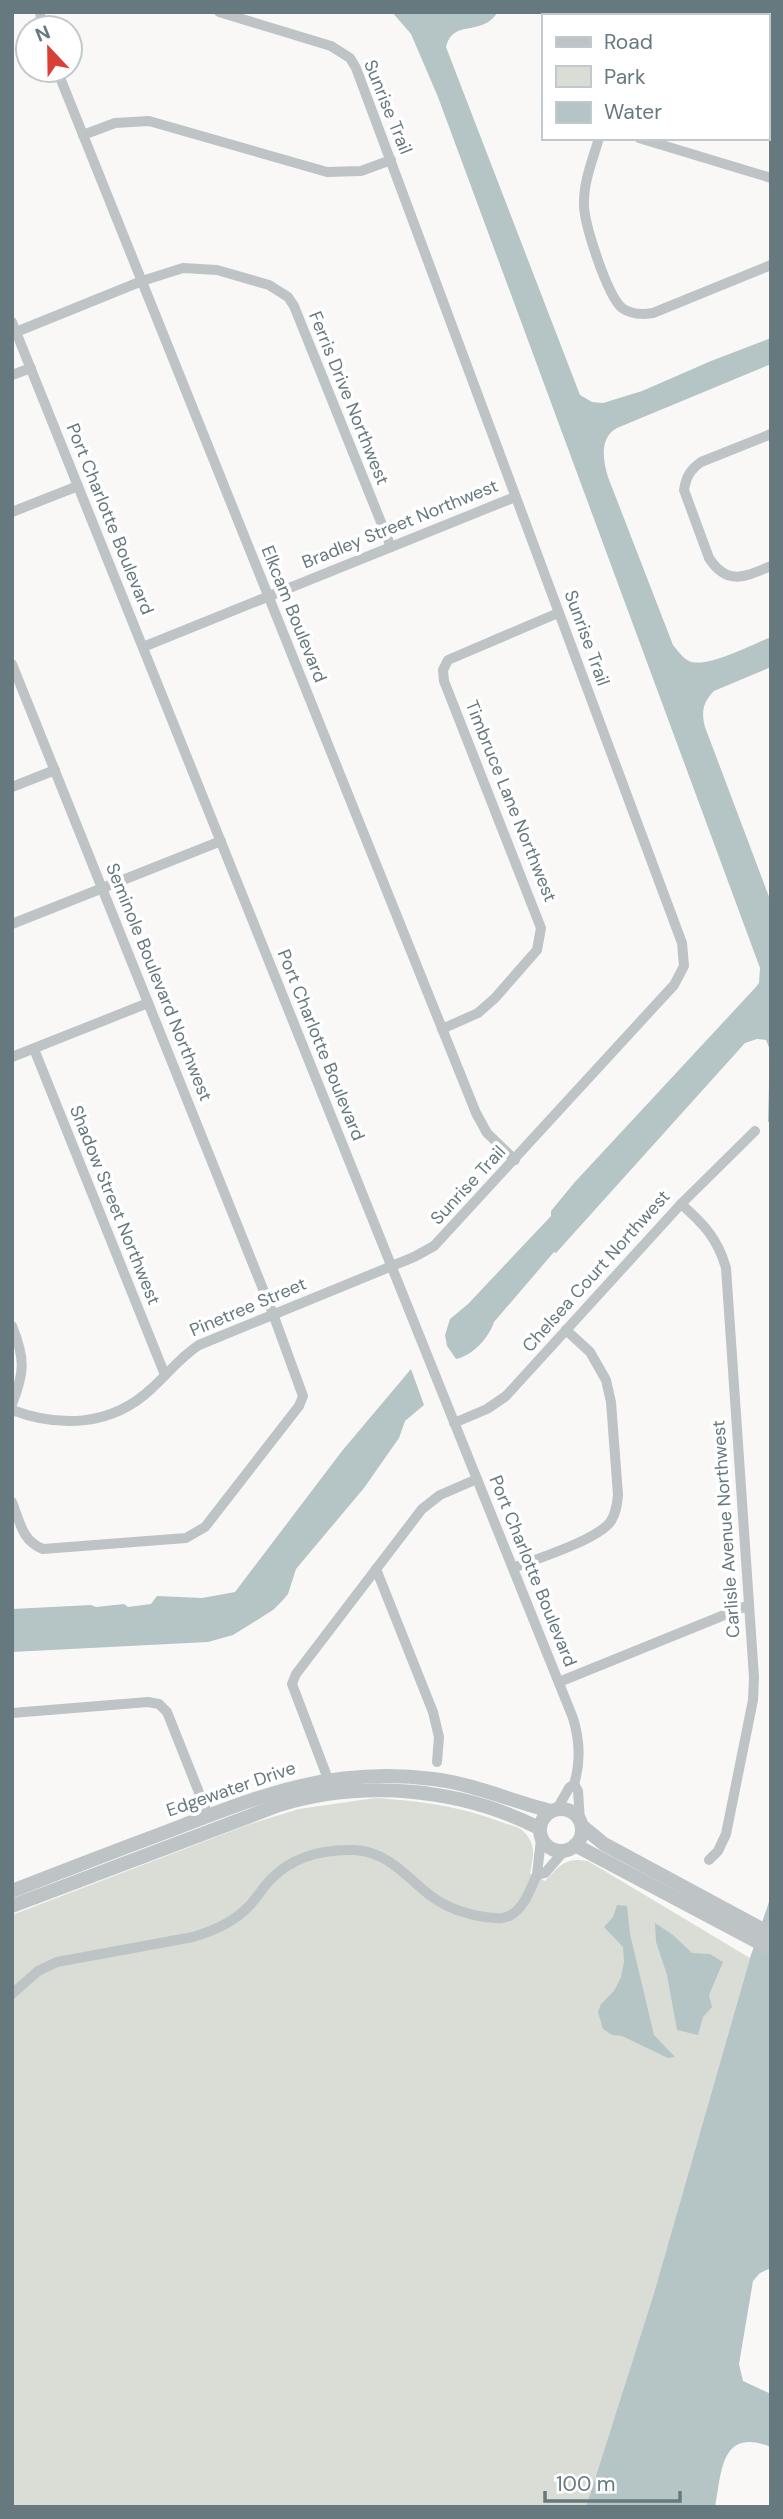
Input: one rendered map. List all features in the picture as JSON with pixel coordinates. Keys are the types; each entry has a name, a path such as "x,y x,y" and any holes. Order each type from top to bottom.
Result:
{"street":[{"name":"Sunrise Trail","path":"219,12 331,46 350,58 356,68 682,943 684,965 674,985 443,1239 424,1252 391,1266"},
{"name":"Elkcam Boulevard","path":"63,84 481,1123 494,1141 514,1160"},
{"path":"83,135 115,123 149,121 327,173 361,171 391,160"},
{"path":"598,140 587,180 584,214 589,235 614,298 621,307 631,313 653,313 771,265"},
{"path":"646,140 771,178"},
{"name":"Ferris Drive Northwest","path":"14,327 172,270 206,268 269,285 288,297 294,306 391,547"},
{"name":"Port Charlotte Boulevard","path":"14,327 573,1718 579,1740 579,1763 574,1784 554,1810"},
{"path":"12,375 30,368"},
{"path":"771,434 701,462 692,469 684,490 686,501 715,568 734,577 746,576 771,566"},
{"path":"12,512 78,486"},
{"name":"Bradley Street Northwest","path":"143,647 515,497"},
{"name":"Timbruce Lane Northwest","path":"442,1029 478,1013 495,998 537,950 541,928 444,681 443,670 448,660 558,613"},
{"name":"Seminole Boulevard Northwest","path":"12,664 273,1314 303,1396 299,1406 205,1527 186,1538 43,1549 32,1545 25,1536 12,1502"},
{"path":"12,787 55,770"},
{"path":"12,924 220,841"},
{"path":"12,1057 148,1003"},
{"name":"Shadow Street Northwest","path":"34,1049 165,1375"},
{"name":"Chelsea Court Northwest","path":"454,1423 487,1409 506,1395 681,1204 755,1131"},
{"name":"Carlisle Avenue Northwest","path":"681,1204 709,1231 726,1268 754,1677 753,1700 726,1834 718,1851 709,1860"},
{"name":"Pinetree Street","path":"12,1410 59,1422 97,1419 133,1404 181,1358 199,1345 391,1266"},
{"path":"12,1326 23,1364 20,1386 12,1404"},
{"path":"513,1568 595,1535 612,1520 616,1510 618,1495 609,1391 596,1361 566,1329"},
{"path":"328,1779 292,1684 296,1674 415,1518 431,1502 450,1490 477,1479"},
{"path":"376,1569 433,1712 439,1737 437,1762"},
{"path":"559,1682 749,1605"},
{"path":"12,1713 148,1702 159,1704 167,1712 208,1815"},
{"name":"Edgewater Drive","path":"12,1891 266,1794 328,1779 371,1775 435,1779 463,1784 554,1810"},
{"name":"Port Charlotte Boulevard","path":"574,1784 578,1791 581,1823"},
{"name":"Edgewater Drive","path":"12,1906 279,1805 314,1796 384,1789 449,1796 520,1818 540,1833"},
{"path":"12,1994 38,1970 57,1962 193,1937 212,1931 230,1922 248,1908 271,1879 284,1868 319,1852 358,1850 375,1855 407,1873 431,1897 452,1909 503,1918 518,1908 537,1875 543,1818 554,1810 573,1812 604,1844 748,1931 771,1949"},
{"path":"537,1875 545,1872 581,1837 581,1823"},
{"path":"540,1833 548,1847 570,1848 748,1931 771,1934"}],"green space":[{"path":"375,1798 456,1808 517,1827 531,1842 533,1857 530,1873 545,1881 568,1861 588,1861 750,1958 654,2293 586,2507 12,2507 12,1915 250,1824 299,1809"}],"water":[{"path":"392,12 498,12 484,24 455,33 446,47 580,395 592,402 603,403 642,391 771,338 771,364 617,428 607,437 604,450 608,477 673,645 680,654 689,661 706,662 771,637 771,667 714,691 705,703 703,717 771,902 771,1123 768,1122 770,1050 766,1040 757,1039 745,1043 556,1253 554,1252 494,1322 479,1345 456,1359 447,1346 445,1335 450,1319 468,1304 551,1216 551,1211 574,1183 755,988 759,983 760,968 438,97 411,34"},
{"path":"411,1369 424,1405 405,1421 399,1438 364,1488 296,1569 288,1594 273,1610 233,1635 208,1642 12,1652 12,1609 124,1604 128,1607 151,1604 157,1596 202,1598 235,1592 342,1451"},
{"path":"771,1896 771,2268 760,2273 753,2281 739,2364 743,2381 771,2394 771,2447 754,2442 742,2443 733,2448 722,2467 715,2507 586,2507 654,2293 750,1958"},
{"path":"617,1905 627,1906 630,1934 654,2035 675,2057 668,2058 603,2029 598,2012 601,2004 614,1991 624,1962 623,1947 604,1927 613,1917"},
{"path":"655,1923 692,1953 710,1954 723,1962 709,1995 712,2007 703,2017 698,2035 677,2030 667,1975 656,1942"}]}
